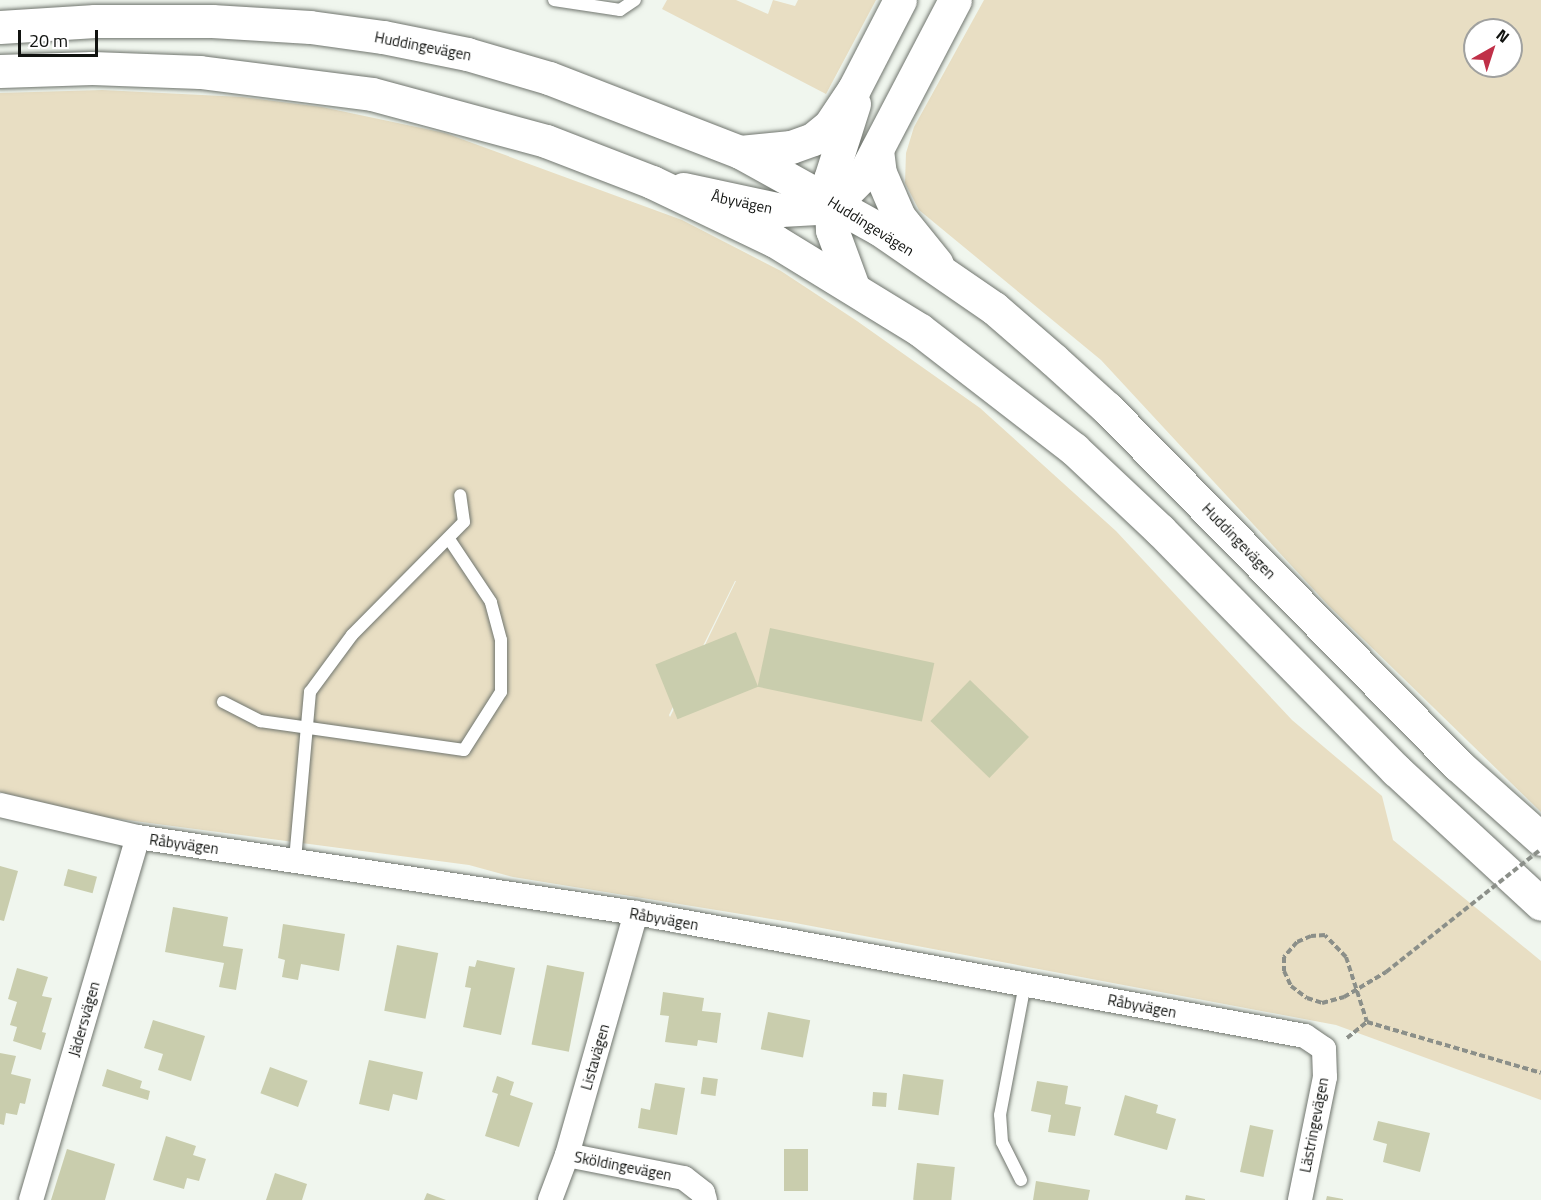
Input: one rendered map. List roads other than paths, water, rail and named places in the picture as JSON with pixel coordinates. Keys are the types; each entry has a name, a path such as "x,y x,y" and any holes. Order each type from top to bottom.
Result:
{"main road":[{"path":"741,152 770,151 813,139 842,108 900,0"},
{"name":"Åbyvägen","path":"652,182 781,210 817,208 831,201 854,185 877,150 955,0"},
{"name":"Huddingevägen","path":"0,27 95,21 212,21 310,27 383,37 467,54 549,78 741,152 831,201 944,273 994,308 1107,408 1458,765 1541,839"},
{"path":"853,287 835,241 830,179 869,60"},
{"path":"0,72 92,68 200,72 372,94 546,141 652,182 775,242 853,287 920,330 1074,450 1160,530 1396,770 1541,904"},
{"path":"877,150 879,173 899,217 944,273"}],"street":[{"name":"Råbyvägen","path":"0,805 138,837 636,914 1025,984 1305,1036 1324,1049"},
{"name":"Jädersvägen","path":"31,1200 138,837"},
{"name":"Listavägen","path":"550,1200 567,1155 636,914"},
{"name":"Lästringevägen","path":"1300,1200 1325,1077 1324,1049"},
{"name":"Sköldingevägen","path":"567,1155 684,1178 703,1193 705,1200"}],"lane":[{"path":"554,0 620,10 635,0"},
{"path":"295,860 305,779 306,726 310,692 352,635 464,522 460,495"},
{"path":"223,702 260,722 306,726 464,750 501,692 501,640 491,602 449,539"},
{"path":"1021,1180 1002,1142 1000,1115 1025,984"}]}
